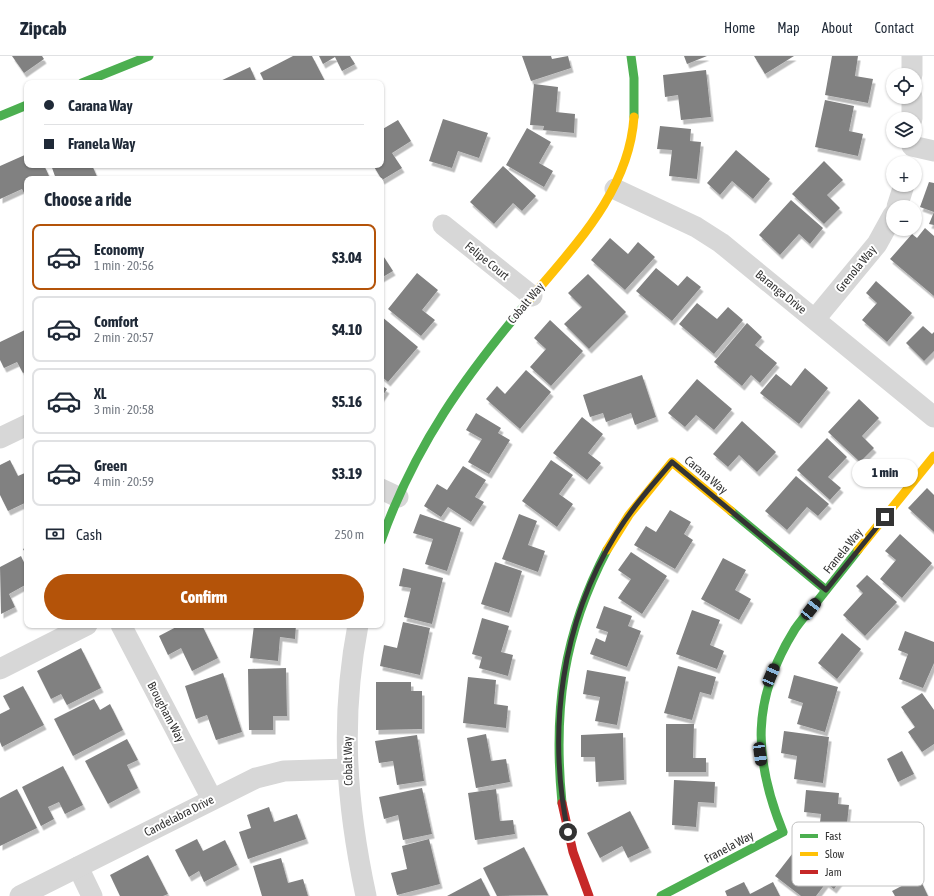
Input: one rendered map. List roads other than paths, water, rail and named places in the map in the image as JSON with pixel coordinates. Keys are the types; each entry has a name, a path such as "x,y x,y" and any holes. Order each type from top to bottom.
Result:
{"street":[{"path":"89,80 149,56"},
{"name":"Cobalt Way","path":"384,523 389,493 420,451 458,389 532,296 599,216 615,189 626,164 632,137 636,104 631,56"},
{"path":"912,56 912,68"},
{"path":"0,116 24,106"},
{"path":"911,150 934,151"},
{"name":"Baranga Drive","path":"615,189 696,227 721,243 934,417"},
{"name":"Felipe Court","path":"443,225 532,296"},
{"name":"Grenola Way","path":"815,319 877,244 886,228"},
{"path":"0,438 24,426"},
{"name":"Franela Way","path":"661,896 783,832 772,807 764,781 760,754 760,728 764,701 771,675 782,651 796,628 934,456"},
{"name":"Carana Way","path":"589,896 571,846 562,805 558,763 558,721 561,693 568,651 580,611 596,572 616,535 639,500 672,462 826,590"},
{"path":"0,669 81,628"},
{"name":"Brougham Way","path":"123,628 212,799"},
{"name":"Cobalt Way","path":"358,628 351,670 347,713 347,769 355,842 366,896"},
{"name":"Candelabra Drive","path":"20,896 256,778 270,773 284,771 347,769"},
{"path":"78,867 92,896"}]}
